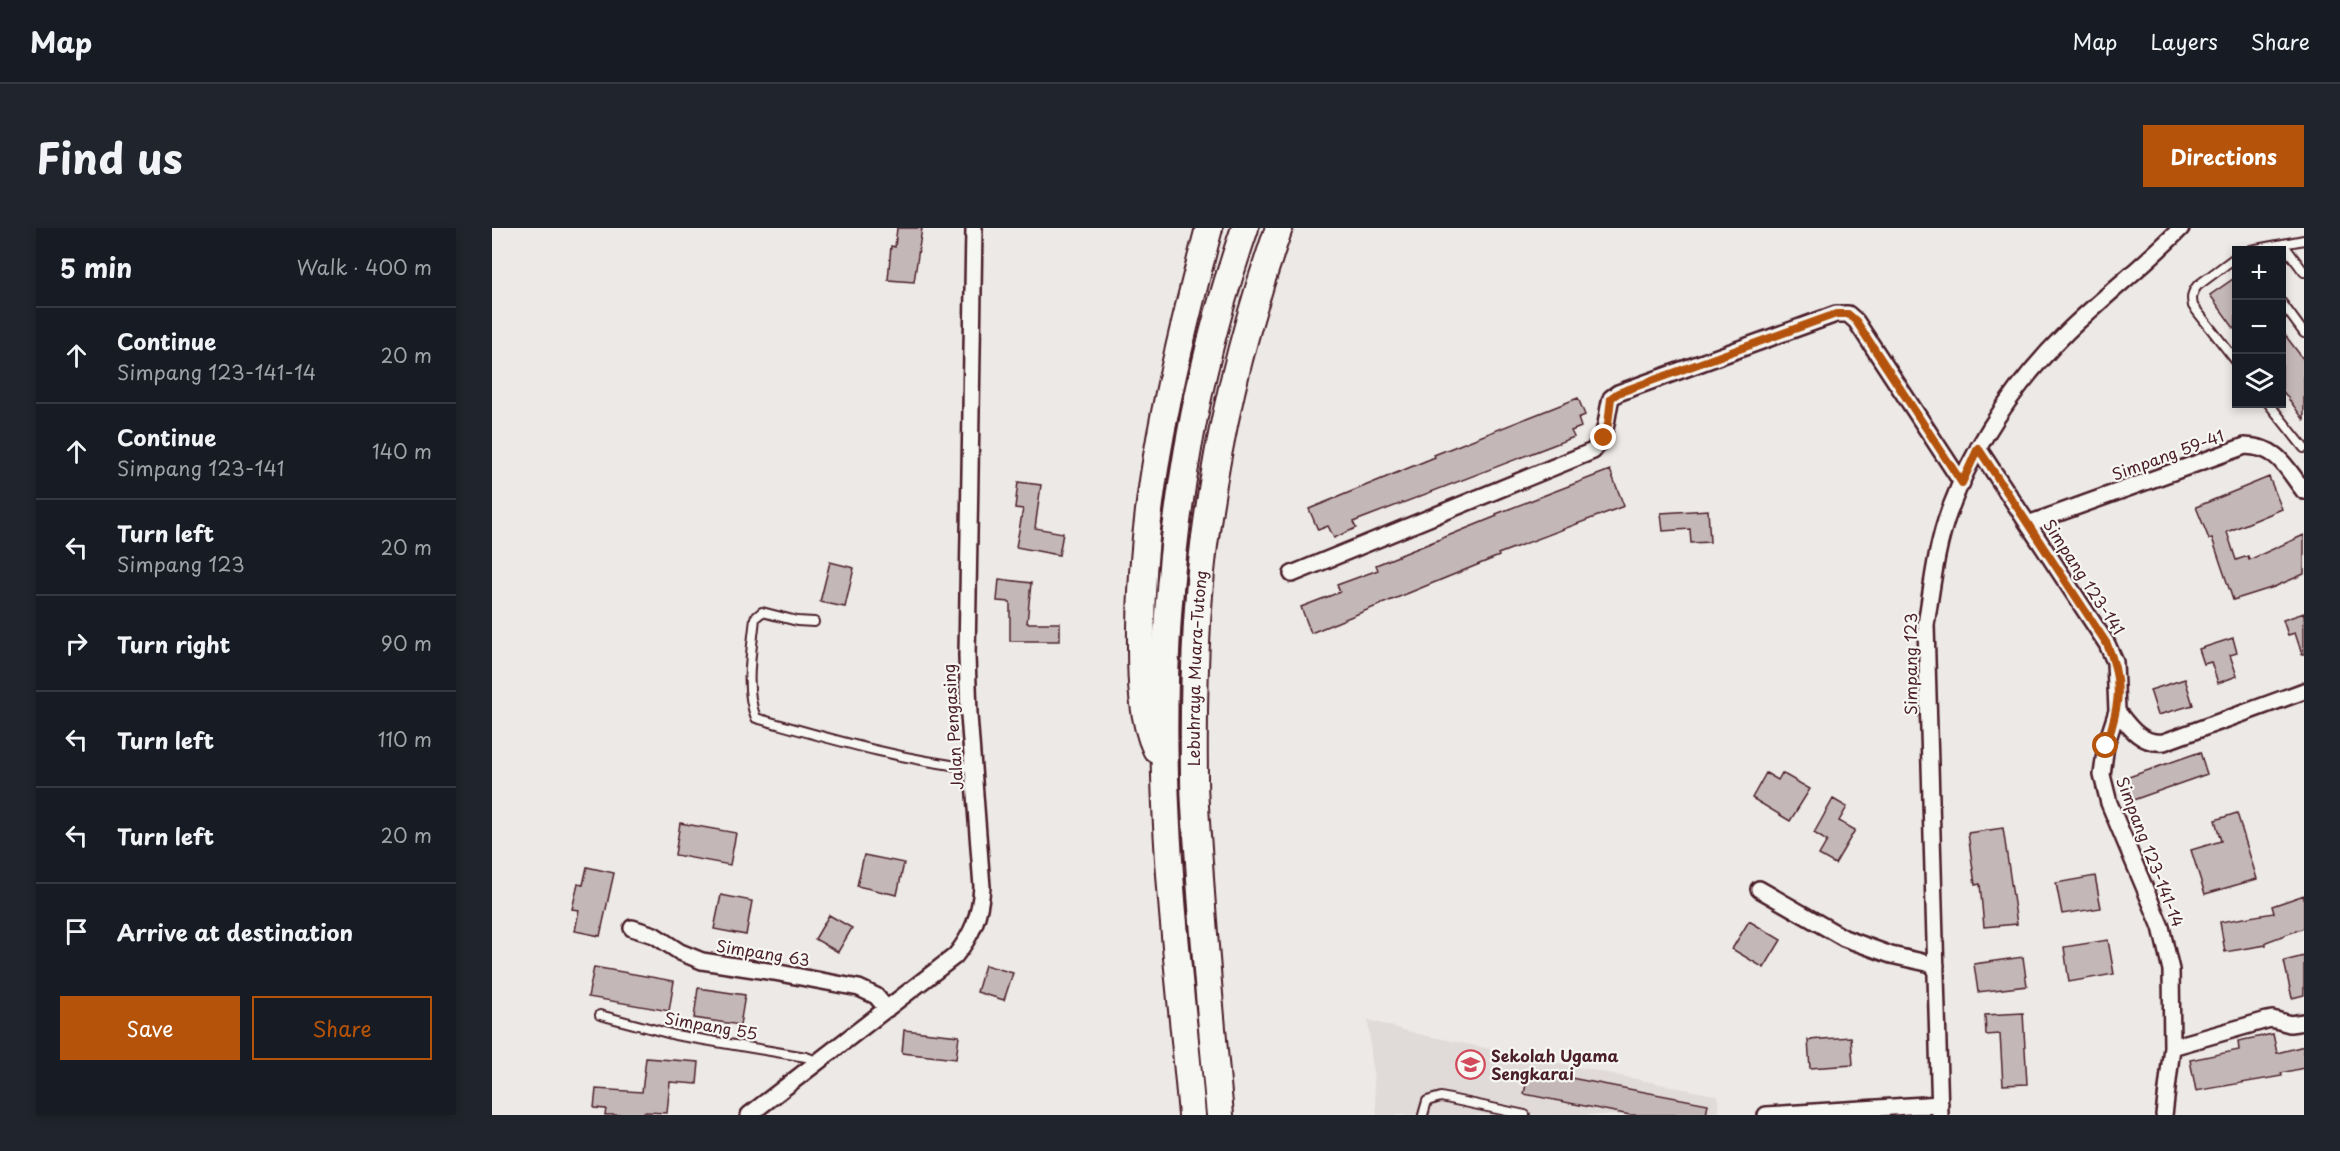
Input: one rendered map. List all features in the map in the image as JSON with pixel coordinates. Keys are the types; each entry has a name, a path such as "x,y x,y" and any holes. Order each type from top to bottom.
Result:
{"highway":[{"path":"1165,768 1150,736 1141,672 1140,609 1151,489 1170,386 1209,228"},
{"name":"Lebuhraya Muara–Tutong","path":"1192,1115 1171,879 1165,768 1166,674 1176,521 1188,447 1207,354 1245,228"},
{"name":"Lebuhraya Muara–Tutong","path":"1220,1115 1208,990 1194,778 1195,683 1200,602 1206,525 1218,453 1238,360 1279,228"}],"street":[{"name":"Jalan Pengasing","path":"749,1115 955,956 976,925 981,906 982,887 969,715 967,656 974,228"},
{"name":"Simpang 123","path":"2155,256 2181,228"},
{"name":"Simpang 123","path":"1940,1109 1926,625 1933,574 1949,511 1978,448 2008,401 2067,333 2155,256 2192,228"},
{"path":"1292,574 1593,451 1604,438 1611,398 1618,393 1836,314 1848,314 1856,321 1962,483"},
{"name":"Simpang 59-41","path":"2028,524 2245,446 2260,447 2273,452 2304,491"},
{"name":"Simpang 123-141","path":"1978,448 2107,644 2115,662 2118,682 2117,711"},
{"path":"2117,711 2143,739 2153,743 2164,742 2304,691"},
{"name":"Simpang 123-141-14","path":"2117,711 2106,746 2102,775 2109,803 2161,927 2171,970 2172,1047 2164,1115"},
{"path":"1759,889 1844,938 1891,955 1936,965"},
{"name":"Simpang 63","path":"632,928 654,935 680,952 702,961 860,988 876,996 887,1009"},
{"path":"2172,1047 2272,1019 2290,1024 2304,1022"},
{"path":"1766,1115 1940,1109"}],"lane":[{"path":"2272,246 2304,240"},
{"path":"2283,244 2304,272"},
{"path":"2232,260 2197,286 2192,299 2193,306 2232,356"},
{"path":"2286,308 2304,333"},
{"path":"2273,408 2304,448"},
{"path":"814,622 797,621 762,612 755,618 751,665 751,705 756,718 814,736 879,751 943,765 974,768"},
{"name":"Simpang 55","path":"600,1015 675,1035 806,1057 819,1062"},
{"path":"1423,1115 1427,1101 1441,1097 1525,1115"}],"shaded area":[{"name":"Sekolah Ugama Sengkarai","path":"1368,1020 1418,1034 1718,1096 1719,1115 1377,1115"}],"building":[{"path":"897,228 922,228 914,282 888,280 891,246 895,247"},
{"path":"2232,280 2232,325 2210,295"},
{"path":"2286,336 2304,360 2304,420 2286,395"},
{"path":"1578,398 1585,415 1578,418 1581,427 1571,431 1574,437 1353,522 1356,528 1334,538 1328,526 1318,530 1309,509 1435,457 1434,455"},
{"path":"1610,470 1624,506 1498,554 1499,556 1311,633 1301,607 1340,592 1337,585 1378,570 1376,565 1497,516 1496,514"},
{"path":"2269,477 2282,509 2227,532 2236,560 2248,556 2249,560 2304,535 2304,574 2274,587 2233,600 2212,538 2209,539 2196,507"},
{"path":"1018,482 1041,485 1035,528 1063,533 1059,555 1016,547 1023,509 1015,508"},
{"path":"1708,510 1710,542 1691,543 1690,529 1663,531 1661,513"},
{"path":"830,562 854,568 845,607 820,602"},
{"path":"999,579 1031,583 1027,623 1060,623 1060,641 1010,641 1010,602 997,601"},
{"path":"2304,613 2304,654 2302,654 2295,633 2288,635 2283,620"},
{"path":"2233,638 2237,653 2230,655 2237,676 2218,683 2211,662 2204,664 2199,649"},
{"path":"2185,679 2193,705 2158,715 2150,690"},
{"path":"2200,752 2207,774 2133,800 2126,778"},
{"path":"1766,773 1778,780 1782,773 1810,789 1790,821 1752,798"},
{"path":"1833,799 1847,807 1839,821 1855,830 1835,864 1819,855 1827,841 1814,833"},
{"path":"2237,813 2257,879 2205,894 2191,850 2221,841 2215,820"},
{"path":"680,823 736,833 730,865 675,855"},
{"path":"2003,828 2017,924 1984,927 1980,884 1975,885 1968,833"},
{"path":"864,855 904,863 897,895 857,886"},
{"path":"587,867 614,873 600,936 575,931 579,910 572,909 578,884 583,885"},
{"path":"2095,876 2101,908 2062,914 2056,883"},
{"path":"721,895 752,901 746,935 714,929"},
{"path":"2304,895 2304,928 2266,942 2266,945 2225,952 2220,922 2274,913 2272,906"},
{"path":"829,915 852,928 838,952 815,939"},
{"path":"1749,921 1781,940 1764,968 1732,949"},
{"path":"2108,940 2114,974 2069,982 2064,947"},
{"path":"2304,956 2304,995 2292,998 2284,961"},
{"path":"2023,957 2027,986 1978,992 1974,964"},
{"path":"985,965 1013,973 1004,1000 977,992"},
{"path":"594,967 674,981 669,1011 588,997"},
{"path":"698,988 745,995 740,1025 694,1018"},
{"path":"2023,1013 2027,1084 2003,1085 2000,1034 1986,1035 1985,1015"},
{"path":"904,1030 959,1036 956,1059 902,1053"},
{"path":"2273,1034 2277,1053 2304,1046 2304,1068 2281,1073 2282,1076 2196,1091 2190,1060 2239,1050 2238,1041"},
{"path":"1851,1037 1853,1065 1810,1068 1808,1040"},
{"path":"646,1058 699,1062 697,1084 670,1082 667,1113 605,1115 606,1109 594,1108 596,1089 642,1092"},
{"path":"1529,1070 1708,1104 1706,1115 1630,1115 1524,1094"}],"place":[{"name":"Sekolah Ugama Sengkarai","path":"1470,1065"}],"route":[{"path":"1604,438 1611,398 1618,393 1836,314 1848,314 1856,321 1962,483 1978,448 2107,644 2115,662 2118,682 2117,711 2106,746"}]}
